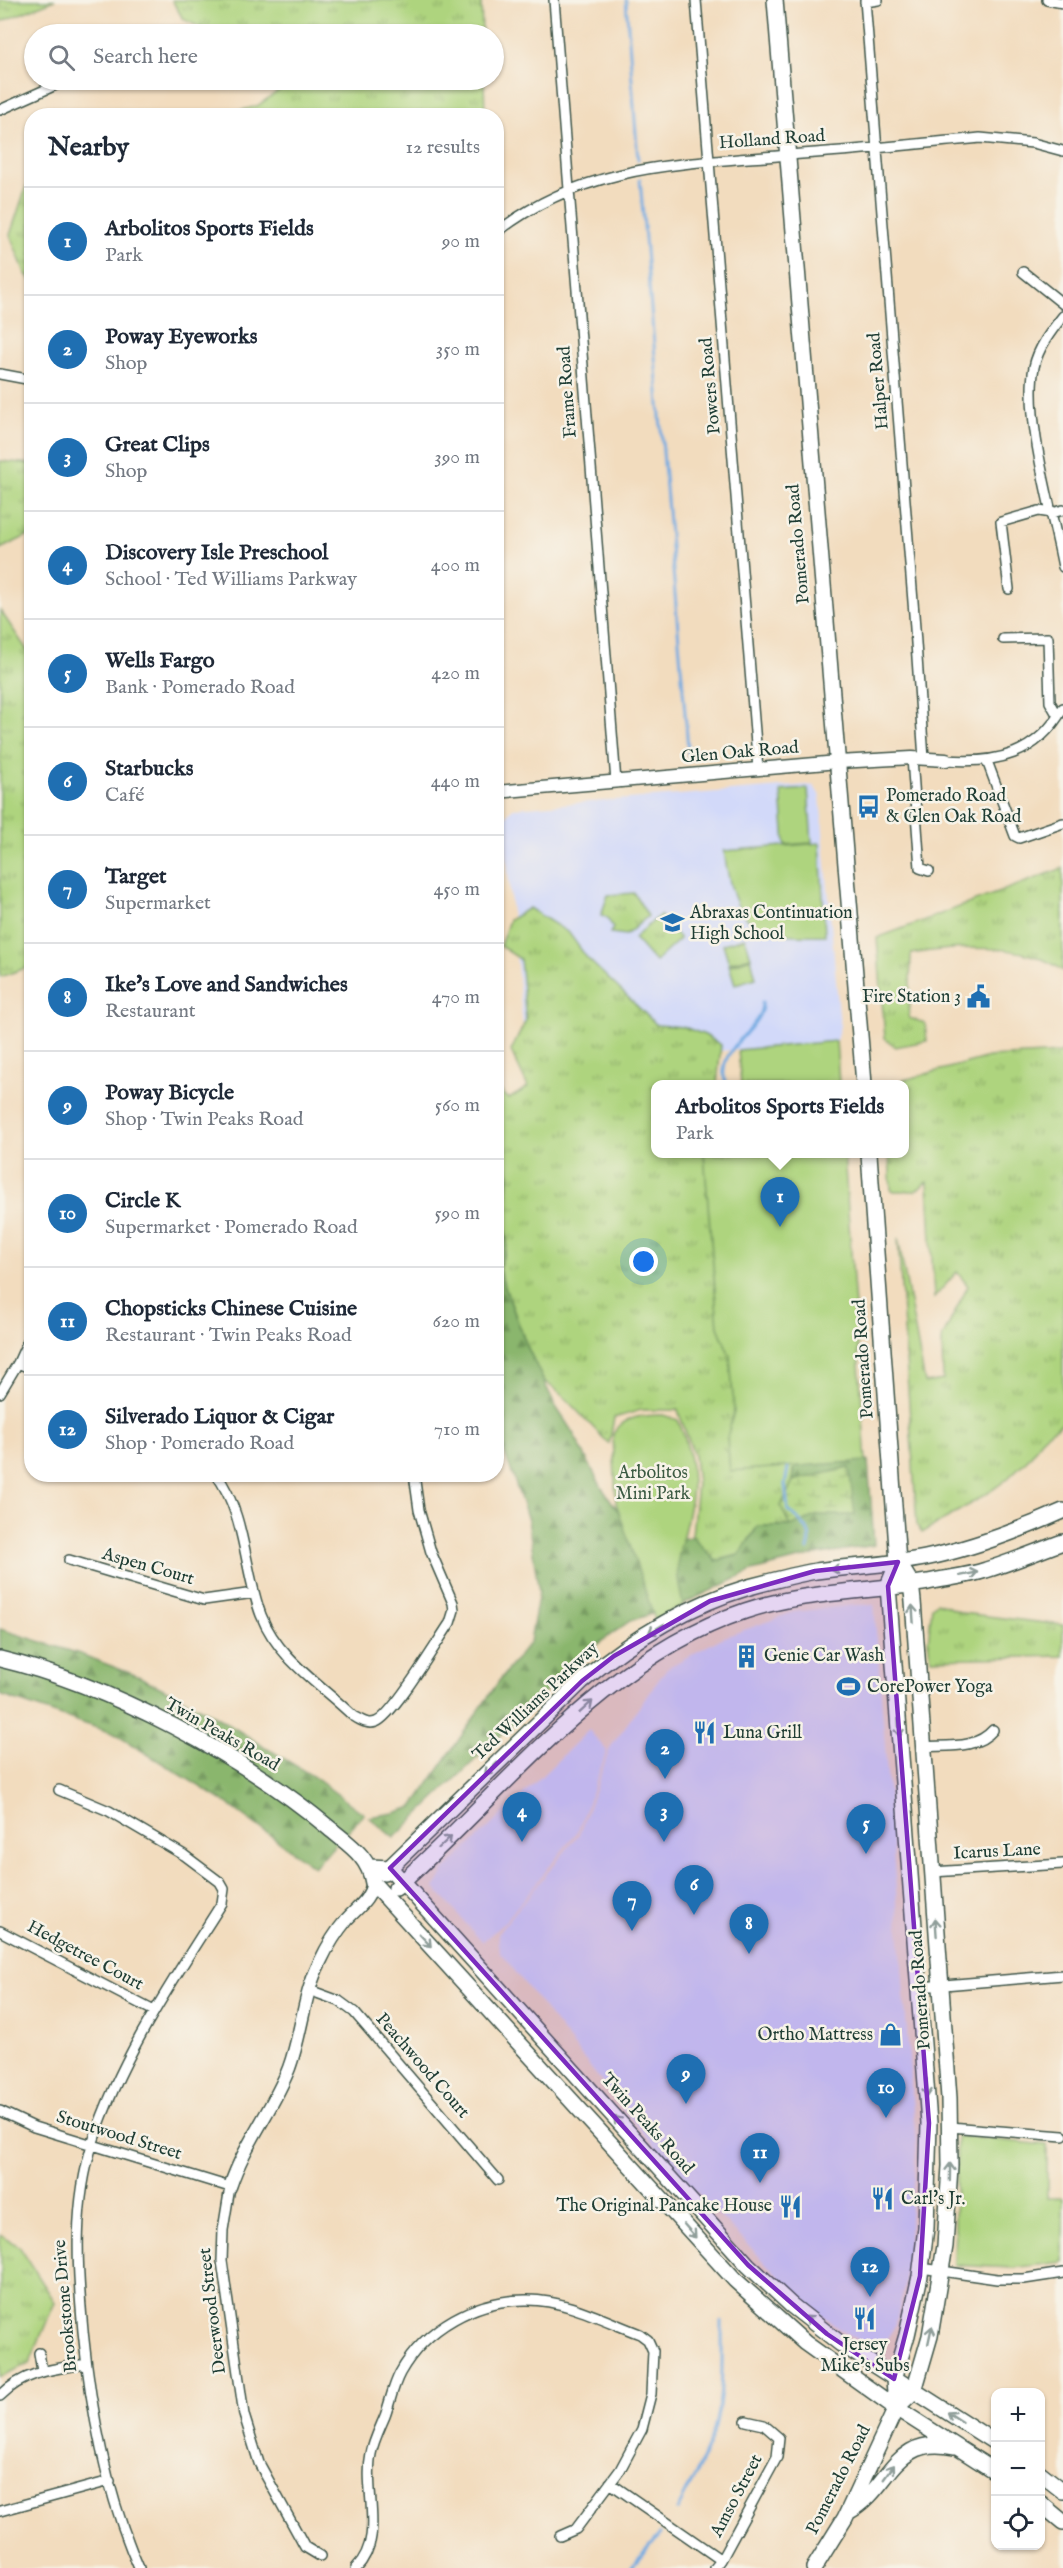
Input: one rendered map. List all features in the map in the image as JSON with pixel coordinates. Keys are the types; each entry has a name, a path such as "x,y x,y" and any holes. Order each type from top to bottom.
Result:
{"main road":[{"name":"Pomerado Road","path":"775,0 864,1080"},
{"name":"Pomerado Road","path":"869,1158 898,1562 888,1586 929,2123 926,2228 921,2268 907,2336 894,2379 896,2408"},
{"name":"Ted Williams Parkway","path":"372,1889 390,1868 582,1681 646,1635 710,1601 748,1588 815,1571 898,1562 978,1545 1063,1511"},
{"name":"Ted Williams Parkway","path":"386,1897 589,1703 653,1655 713,1623 770,1603 821,1593 911,1583 985,1571 1063,1542"},
{"name":"Pomerado Road","path":"814,2568 848,2512 896,2408 914,2391 930,2337 949,2206 950,2127 911,1583 898,1562"},
{"name":"Twin Peaks Road","path":"0,1659 92,1689 188,1733 274,1787 312,1814 355,1850 370,1867"},
{"path":"390,1868 370,1867 372,1889 386,1897 735,2280 806,2343 896,2408 991,2469"},
{"name":"Twin Peaks Road","path":"390,1868 748,2265 791,2305 841,2344 993,2442"},
{"path":"548,2074 555,2076 571,2090 645,2170 652,2171 659,2166"},
{"path":"848,2512 862,2505 896,2462 912,2450 930,2445 960,2449"},
{"path":"1045,2476 1063,2491"},
{"path":"1045,2506 1063,2522"}],"street":[{"name":"Frame Road","path":"554,0 616,782"},
{"name":"Powers Road","path":"696,0 758,769"},
{"path":"865,1 878,0"},
{"path":"1047,0 1063,3"},
{"name":"Halper Road","path":"865,1 918,758 920,868 929,871"},
{"path":"0,110 45,90"},
{"name":"Holland Road","path":"504,227 523,212 594,180 655,168 710,161 980,138 1033,143 1063,151"},
{"path":"1023,272 1063,304"},
{"path":"1063,316 1044,340 1037,357 1032,394 1036,429 1063,567"},
{"path":"0,374 24,378"},
{"path":"1009,589 1001,522 1039,511 1052,513 1063,510"},
{"path":"1003,639 1048,638 1050,702 1061,712"},
{"name":"Glen Oak Road","path":"504,791 838,762 918,758 987,761 1015,754 1041,737 1053,725 1061,712"},
{"path":"987,761 1015,836 1019,838 1063,823"},
{"path":"0,1393 24,1350"},
{"path":"18,1363 24,1366"},
{"path":"220,1482 233,1507 261,1616 274,1641 296,1665 354,1716 363,1722 373,1723 383,1718 396,1702 450,1623 454,1610 450,1594 431,1552 415,1482"},
{"name":"Aspen Court","path":"69,1560 204,1600 254,1593"},
{"path":"922,1747 976,1743 986,1738 993,1730"},
{"name":"Brookstone Drive","path":"59,1790 109,1811 184,1854 220,1882 224,1888 222,1903 134,2047 92,2145 77,2220 76,2263 86,2364 99,2441 125,2536 139,2568"},
{"name":"Icarus Lane","path":"932,1872 1063,1864"},
{"name":"Deerwood Street","path":"320,2556 305,2547 259,2463 244,2415 222,2261 223,2230 230,2187 241,2157 282,2085 290,2066 309,1990 319,1963 346,1920 372,1889"},
{"name":"Hedgetree Court","path":"0,1932 154,2011"},
{"path":"920,1987 1063,1975"},
{"name":"Peachwood Court","path":"309,1990 339,2001 354,2012 498,2180"},
{"name":"Stoutwood Street","path":"0,2111 34,2127 230,2187"},
{"path":"950,2127 1063,2136"},
{"path":"921,2268 997,2279 1024,2279 1063,2273"},
{"path":"356,2568 361,2563 372,2538 369,2479 371,2454 400,2373 420,2346 454,2317 496,2302 529,2299 569,2307 640,2334 648,2340 654,2351 651,2394 642,2429 620,2470 576,2529 560,2536"},
{"path":"39,2353 42,2370"},
{"path":"0,2396 20,2379 42,2370 86,2364"},
{"name":"Amso Street","path":"718,2564 777,2457 778,2438 764,2425 746,2421"},
{"path":"0,2511 110,2481"},
{"path":"610,2483 718,2564"}],"highlighted area":[{"path":"898,1562 888,1586 929,2123 920,2276 894,2379 827,2334 748,2265 390,1868 582,1681 614,1656 710,1601 815,1571"}],"shaded area":[{"name":"Abraxas Continuation High School","path":"814,786 820,796 840,1026 836,1041 527,1068 504,830 504,819 513,808"},
{"path":"874,1605 916,2149 905,2282 896,2324 879,2351 839,2329 801,2299 698,2194 626,2113 500,1952 498,1933 579,1834 610,1748 667,1668 722,1638 794,1612"},
{"path":"589,1730 607,1751 578,1831 505,1922 482,1942 435,1888 444,1871"}],"green space":[{"path":"0,0 55,0 0,22"},
{"path":"172,0 481,0 482,24 193,24 183,19"},
{"path":"280,90 484,90 485,108 250,108 257,106"},
{"path":"24,193 24,270 10,235"},
{"path":"0,461 24,463 24,537 0,549"},
{"path":"0,610 24,646 24,968 0,977"},
{"path":"808,789 812,843 785,845 781,791"},
{"path":"820,843 825,935 779,934 750,922 741,911 734,896 724,851"},
{"path":"1063,868 1063,971 1030,955 1010,951 969,948 911,954 909,1018 925,1023 927,1041 895,1047 885,1038 877,938"},
{"path":"634,893 648,916 626,935 610,933 613,928 607,917 601,915 608,895"},
{"path":"529,908 569,933 587,958 657,1025 684,1027 705,1035 721,1045 717,1080 651,1080 651,1158 727,1158 783,1458 795,1466 793,1481 781,1506 790,1526 758,1526 739,1555 716,1561 692,1536 697,1483 694,1456 678,1410 641,1410 614,1418 609,1444 564,1397 542,1379 504,1285 504,1254 507,1246 504,1219 509,1173 504,1161 504,1094 509,1099 528,1087 511,1051 526,1020 520,959 504,949 504,934 509,920"},
{"path":"660,915 680,939 655,962 634,938"},
{"path":"745,938 751,957 729,963 723,944"},
{"path":"751,958 756,978 735,984 729,965"},
{"path":"836,1041 839,1080 741,1080 738,1050"},
{"path":"1063,1050 1063,1422 1043,1437 1030,1457 1006,1480 922,1533 917,1525 898,1238 925,1383 943,1380 942,1338 968,1286 957,1272 934,1298 928,1182 915,1191 891,1191 889,1158 909,1158 909,1080 904,1080 989,1057 1061,1053"},
{"path":"704,1158 844,1158 866,1461 730,1471 727,1438 734,1411 730,1356 718,1327"},
{"path":"504,1161 509,1173 504,1219"},
{"path":"504,1219 507,1246 504,1254"},
{"path":"504,1285 527,1346 556,1407 572,1431 602,1488 629,1526 639,1552 692,1536 716,1561 739,1555 758,1526 790,1526 818,1515 854,1515 849,1468 793,1481 795,1466 868,1460 874,1545 815,1555 752,1571 687,1602 630,1621 588,1651 394,1838 369,1817 413,1807 499,1681 530,1642 539,1592 528,1520 504,1450"},
{"name":"Arbolitos Mini Park","path":"663,1415 678,1420 684,1434 692,1483 678,1566 683,1605 655,1620 616,1503 613,1434 622,1423 628,1420 641,1416"},
{"path":"849,1468 855,1515 818,1515 790,1526 781,1506 793,1481"},
{"path":"937,1602 962,1613 1063,1625 1063,1656 931,1659 928,1642 932,1606"},
{"path":"0,1629 80,1654 140,1677 210,1713 314,1777 364,1814 314,1867 225,1802 115,1734 0,1695"},
{"path":"957,2136 1047,2145 1047,2198 1063,2198 1063,2262 1012,2268 954,2265"},
{"path":"0,2235 19,2246 55,2302 29,2364 0,2377"}],"waterway":[{"path":"626,0 638,160"},
{"path":"640,179 689,760"},
{"path":"725,1080 726,1060 755,1022 762,1002"},
{"path":"788,1468 785,1484 788,1510 806,1527 810,1536 808,1549"},
{"path":"677,2510 705,2453 717,2419 722,2377 722,2321"},
{"path":"631,2568 660,2534"}],"place":[{"name":"Pomerado Road & Glen Oak Road","path":"868,806"},
{"name":"Abraxas Continuation High School","path":"672,923"},
{"name":"Fire Station 3","path":"979,997"},
{"name":"Arbolitos Sports Fields","path":"780,1227"},
{"name":"Genie Car Wash","path":"746,1656"},
{"name":"CorePower Yoga","path":"849,1687"},
{"name":"Luna Grill","path":"705,1733"},
{"name":"Poway Eyeworks","path":"665,1779"},
{"name":"Discovery Isle Preschool","path":"522,1842"},
{"name":"Great Clips","path":"664,1842"},
{"name":"Wells Fargo","path":"866,1854"},
{"name":"Starbucks","path":"694,1915"},
{"name":"Target","path":"632,1931"},
{"name":"Ike's Love and Sandwiches","path":"749,1954"},
{"name":"Ortho Mattress","path":"891,2035"},
{"name":"Poway Bicycle","path":"686,2104"},
{"name":"Circle K","path":"886,2118"},
{"name":"Chopsticks Chinese Cuisine","path":"760,2183"},
{"name":"Carl's Jr.","path":"883,2199"},
{"name":"The Original Pancake House","path":"790,2206"},
{"name":"Silverado Liquor & Cigar","path":"870,2297"},
{"name":"Jersey Mike's Subs","path":"865,2319"}]}
